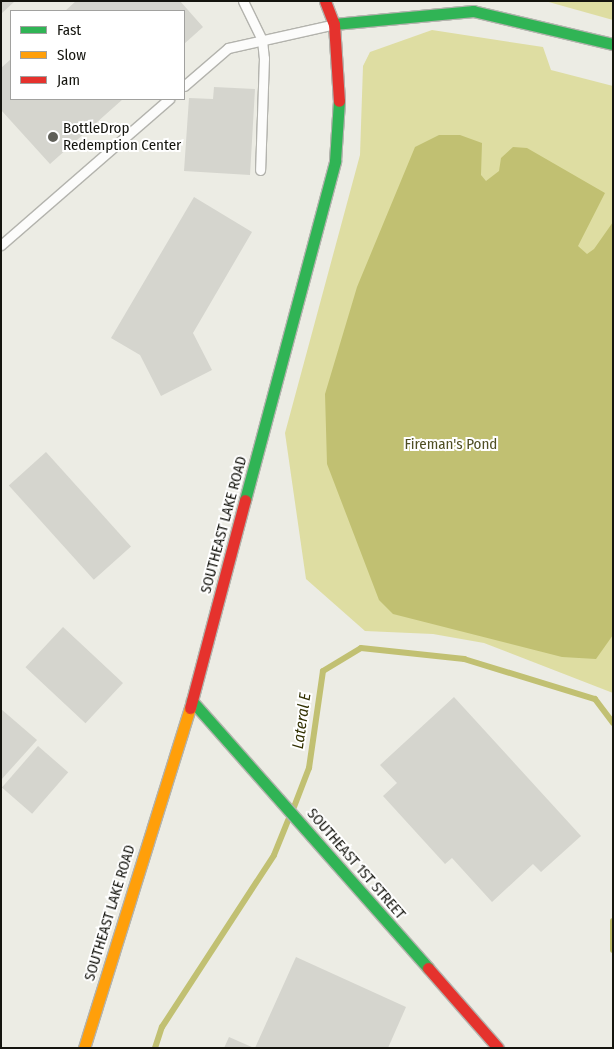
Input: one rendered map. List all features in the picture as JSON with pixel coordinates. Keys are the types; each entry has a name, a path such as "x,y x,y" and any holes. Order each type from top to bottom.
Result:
{"street":[{"name":"SOUTHEAST LAKE ROAD","path":"84,1048 192,701 335,161 340,88 334,24 325,1"},
{"path":"334,24 480,7 613,44"},
{"name":"SOUTHEAST 1ST STREET","path":"192,701 498,1048"}],"lane":[{"path":"242,1 262,40 260,170"},
{"path":"185,85 228,48 334,24"},
{"path":"1,245 168,100"}],"green space":[{"path":"545,1 613,1 613,20"},
{"name":"Fireman's Pond","path":"432,30 543,47 551,70 613,86 613,693 484,643 433,634 365,631 306,579 285,433 360,155 363,66 370,52"}],"shaded area":[{"name":"Fireman's Pond","path":"439,135 460,135 482,143 481,175 486,181 499,171 501,158 513,147 527,148 605,193 578,246 587,254 594,249 613,222 613,635 596,659 562,657 393,614 379,600 327,464 325,394 357,287 415,147"}],"building":[{"path":"1,1 15,1 1,14"},
{"path":"76,1 180,1 203,27 185,43 185,10 66,10"},
{"name":"BottleDrop Redemption Center","path":"10,60 10,100 122,100 50,164 1,110 1,68"},
{"path":"214,87 255,89 250,175 184,171 189,98 213,99"},
{"path":"194,197 252,232 193,333 212,370 161,396 140,355 111,338"},
{"path":"46,452 131,546 94,580 9,485"},
{"path":"63,627 123,683 85,723 25,667"},
{"path":"454,697 581,836 541,872 533,864 492,902 452,858 445,864 383,796 397,783 380,765"},
{"path":"1,709 37,740 1,780"},
{"path":"38,746 68,772 32,814 2,788"},
{"path":"296,957 406,1007 388,1048 255,1048"},
{"path":"229,1037 254,1048 224,1048"}],"waterway":[{"name":"Lateral E","path":"294,807 309,768 323,671 361,648 464,659 595,699 613,723"},
{"name":"Lateral E","path":"155,1048 162,1027 274,855 288,820"},
{"name":"Lateral E","path":"613,921 613,950"}],"traffic: fast":[{"path":"334,24 473,11 613,44"},
{"path":"245,500 335,161 339,101"},
{"path":"192,701 428,968"}],"traffic: slow":[{"path":"84,1048 190,708"}],"traffic: jam":[{"path":"325,1 334,24 339,101"},
{"path":"190,708 245,500"},
{"path":"428,968 498,1048"}],"place":[{"name":"BottleDrop Redemption Center","path":"53,137"}]}
